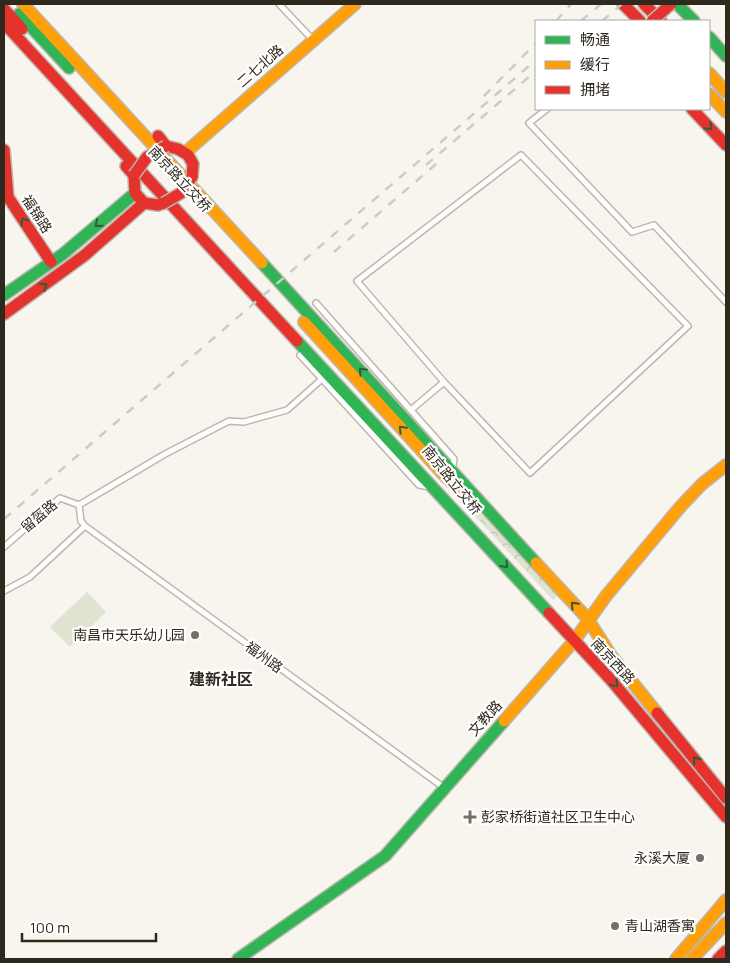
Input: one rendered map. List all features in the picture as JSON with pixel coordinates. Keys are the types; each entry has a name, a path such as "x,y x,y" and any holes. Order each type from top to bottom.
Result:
{"main road":[{"name":"南京路立交桥","path":"10,4 445,476 488,511"},
{"name":"南京路立交桥","path":"23,4 452,469 488,511"},
{"path":"35,4 166,146"},
{"name":"二七北路","path":"186,152 355,4"},
{"path":"623,4 639,20"},
{"path":"644,4 660,20"},
{"path":"653,20 671,4"},
{"path":"677,4 693,20"},
{"name":"南京路立交桥","path":"4,9 440,484 472,529"},
{"name":"南京路立交桥","path":"4,23 432,488 472,529"},
{"path":"4,35 134,175"},
{"path":"710,39 726,56"},
{"path":"710,74 726,92"},
{"path":"710,95 726,112"},
{"path":"693,110 726,144"},
{"path":"166,146 178,147 186,152 193,163 192,177 189,184 171,201 158,206 144,203 135,193 134,175 140,163 156,149 166,146"},
{"name":"福锦路","path":"4,150 8,197 51,262"},
{"path":"4,295 51,262 135,193"},
{"path":"4,314 85,255 144,203"},
{"name":"文教路","path":"238,959 385,856 574,641 587,618 664,527 713,474 726,465"},
{"name":"南京西路","path":"488,511 587,618 612,657 726,798"},
{"name":"南京西路","path":"472,529 611,680 714,800 726,818"},
{"path":"676,959 726,900"},
{"path":"691,959 726,912"},
{"path":"691,959 726,924"},
{"path":"718,959 726,951"}],"lane":[{"path":"279,4 313,40"},
{"path":"546,110 529,123 632,232 654,225 726,302"},
{"path":"521,155 688,326 530,473 444,382 358,281 521,155"},
{"path":"316,303 454,459 452,469"},
{"path":"300,355 419,486 432,488"},
{"path":"4,591 30,577 85,526 80,522 79,505 165,454 229,422 244,422 287,410 322,379"},
{"path":"411,410 444,382"},
{"name":"留盔路","path":"4,547 60,498 79,505"},
{"name":"福州路","path":"85,526 444,787"}],"green space":[{"path":"467,499 558,596 553,600 463,503"},
{"path":"87,592 106,612 70,647 50,627"}],"railway":[{"path":"557,20 571,4"},
{"path":"582,20 601,4"},
{"path":"603,20 622,4"},
{"path":"484,96 535,44"},
{"path":"4,519 535,61"},
{"path":"426,165 535,72"},
{"path":"334,252 436,164"}],"traffic: fast":[{"path":"677,4 693,20"},
{"path":"19,14 69,68"},
{"path":"710,38 726,56"},
{"path":"4,295 63,254 135,193"},
{"path":"262,263 536,563"},
{"path":"297,341 549,613"},
{"path":"238,959 385,856 504,721"}],"traffic: slow":[{"path":"23,4 262,263"},
{"path":"186,152 355,4"},
{"path":"710,74 726,92"},
{"path":"710,95 726,112"},
{"path":"304,322 445,476 460,489"},
{"path":"504,721 574,641 606,596 681,506 702,484 726,465"},
{"path":"536,563 587,618 612,657 657,713"},
{"path":"676,959 726,900"},
{"path":"692,959 726,923"}],"traffic: jam":[{"path":"623,4 639,20"},
{"path":"644,4 660,20"},
{"path":"653,20 671,4"},
{"path":"4,9 22,29"},
{"path":"4,23 297,341"},
{"path":"693,110 726,145"},
{"path":"158,136 166,146 178,149 188,155 193,164 192,177"},
{"path":"134,175 147,157 166,146"},
{"path":"4,150 8,197 51,262"},
{"path":"126,166 134,175 135,193 144,203 158,205 164,203"},
{"path":"164,203 181,193 192,177"},
{"path":"4,314 85,255 144,203"},
{"path":"549,613 611,680 726,817"},
{"path":"657,713 726,798"},
{"path":"718,959 726,951"}],"place":[{"name":"南昌市天乐幼儿园","path":"195,635"},
{"name":"彭家桥街道社区卫生中心","path":"470,817"},
{"name":"永溪大厦","path":"700,858"},
{"name":"青山湖香寓","path":"615,926"}],"district":[{"name":"建新社区","path":"221,679"}]}
